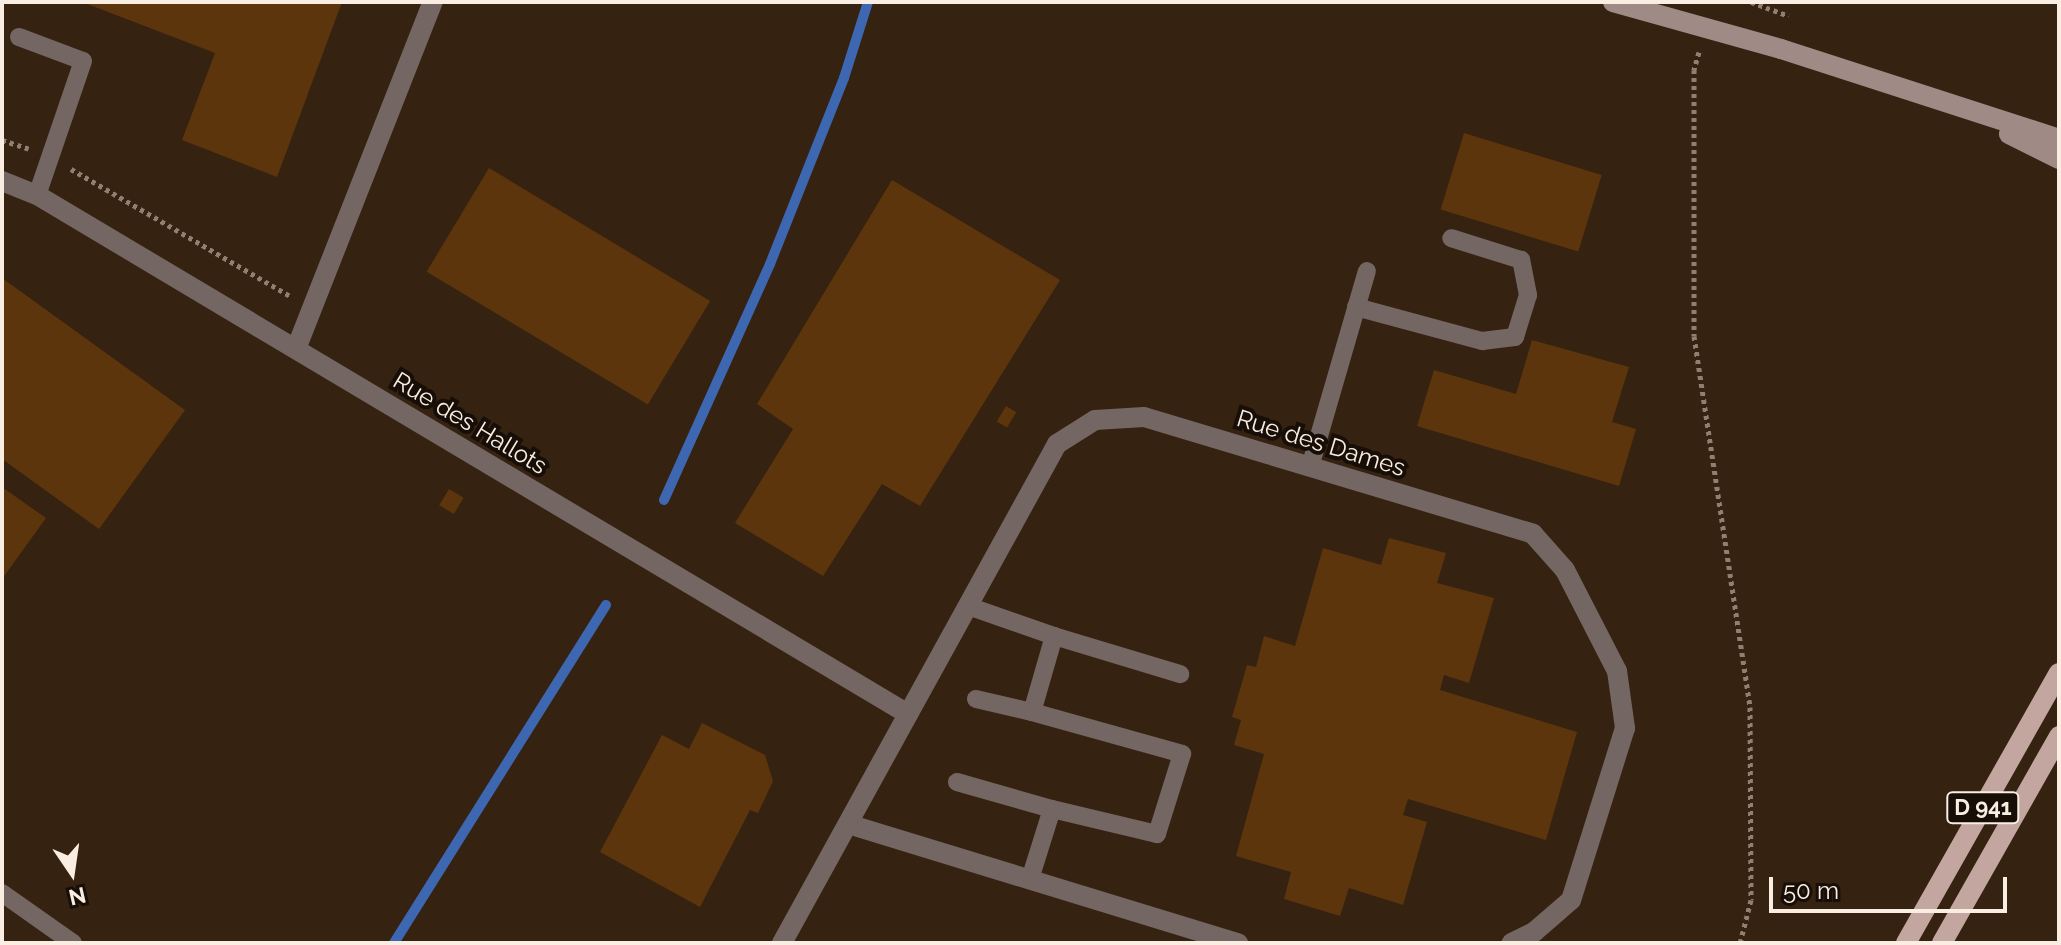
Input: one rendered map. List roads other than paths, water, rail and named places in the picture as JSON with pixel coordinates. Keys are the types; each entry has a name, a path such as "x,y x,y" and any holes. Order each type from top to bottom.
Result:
{"main road":[{"path":"1613,2 1705,31 1781,49 1962,111 2059,139"},
{"path":"1962,111 2059,159"},
{"name":"D 941","path":"1906,943 2059,673"},
{"name":"D 941","path":"1942,943 2059,736"}],"street":[{"path":"296,349 433,2"},
{"name":"Rue des Hallots","path":"2,181 37,195 908,714"},
{"name":"Rue des Dames","path":"782,943 1057,444 1095,420 1144,417 1533,534 1565,570 1617,671 1625,728 1571,900 1534,932 1511,943"},
{"path":"848,824 1238,943"}],"lane":[{"path":"19,37 83,61 37,195"},
{"path":"1356,307 1482,341 1515,337 1528,295 1521,260 1451,238"},
{"path":"1310,467 1367,271"},
{"path":"968,606 1180,674"},
{"path":"1032,712 1054,636"},
{"path":"957,782 1157,834 1182,754 976,699"},
{"path":"1030,879 1052,809"},
{"path":"2,893 73,943"}],"waterway":[{"path":"664,500 770,264 844,78 868,2"},
{"path":"394,943 606,605"}]}
